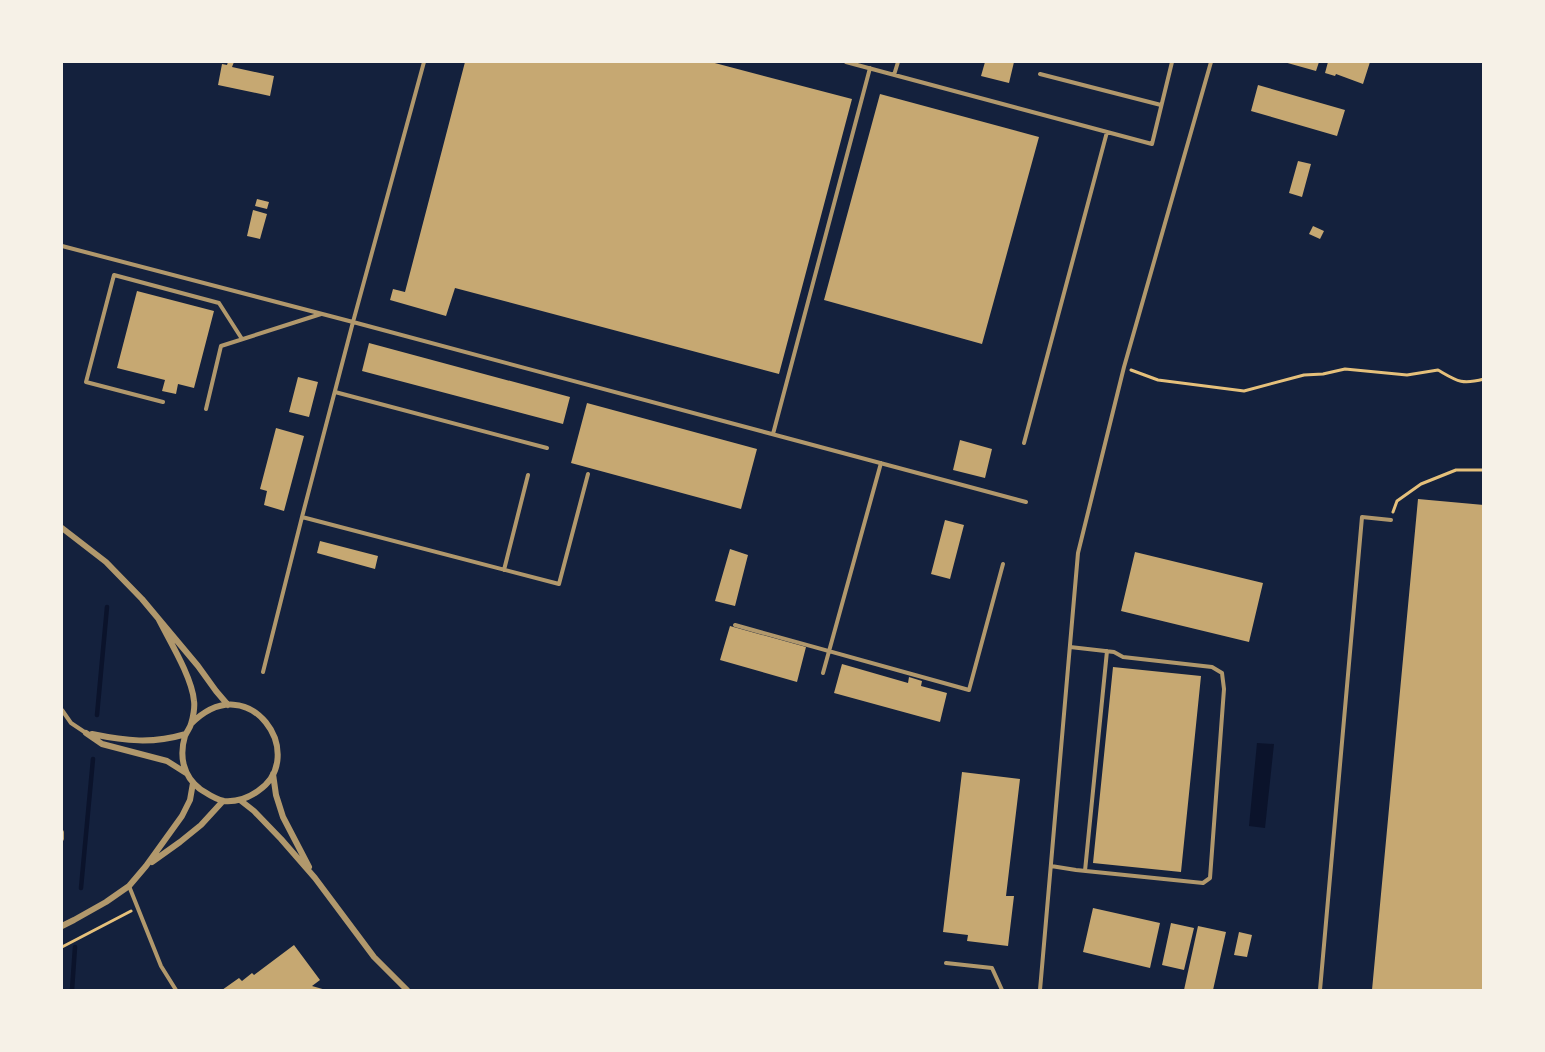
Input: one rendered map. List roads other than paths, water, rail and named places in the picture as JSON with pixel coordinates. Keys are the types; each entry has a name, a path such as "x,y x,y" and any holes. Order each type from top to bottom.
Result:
{"street":[{"path":"62,528 106,562 142,599 228,705"},
{"path":"158,618 186,672 195,702 182,753 186,773"},
{"path":"86,733 102,744 167,761 186,773 193,783 210,797 223,801 249,797 263,787 273,773 278,758 276,741 270,726 259,714 244,707 228,705 214,707 201,714 191,724"},
{"path":"86,733 117,740 157,741 186,734"},
{"path":"273,773 276,795 283,817 315,878"},
{"path":"62,926 106,902 129,886 182,816 190,800 193,783"},
{"path":"240,800 281,838 315,878 374,957 407,990"},
{"path":"146,866 201,825 223,801"}],"lane":[{"path":"262,672 353,322 424,62"},
{"path":"846,62 1152,144 1172,62"},
{"path":"894,75 898,62"},
{"path":"1040,990 1078,553 1124,367 1211,62"},
{"path":"773,434 870,68"},
{"path":"1040,74 1161,105"},
{"path":"1024,443 1107,132"},
{"path":"62,246 1026,502"},
{"path":"163,402 86,382 114,275 219,303 243,339"},
{"path":"206,409 221,346 322,314"},
{"path":"335,392 547,448"},
{"path":"823,673 881,463"},
{"path":"302,517 559,584 588,474"},
{"path":"504,570 528,476"},
{"path":"1320,990 1362,517 1390,520"},
{"path":"735,625 969,690 1003,564"},
{"path":"1051,866 1203,883 1210,878 1224,689 1222,673 1212,667 1123,657 1114,652 1070,647"},
{"path":"1085,871 1107,651"},
{"path":"62,710 71,723 86,733"},
{"path":"62,832 62,839"},
{"path":"129,886 161,966 176,990"},
{"path":"946,963 992,968 1002,990"}],"water":[{"path":"1257,743 1274,744 1265,828 1249,826"}],"waterway":[{"path":"97,715 107,607"},
{"path":"81,888 93,759"},
{"path":"72,990 75,947"}]}
